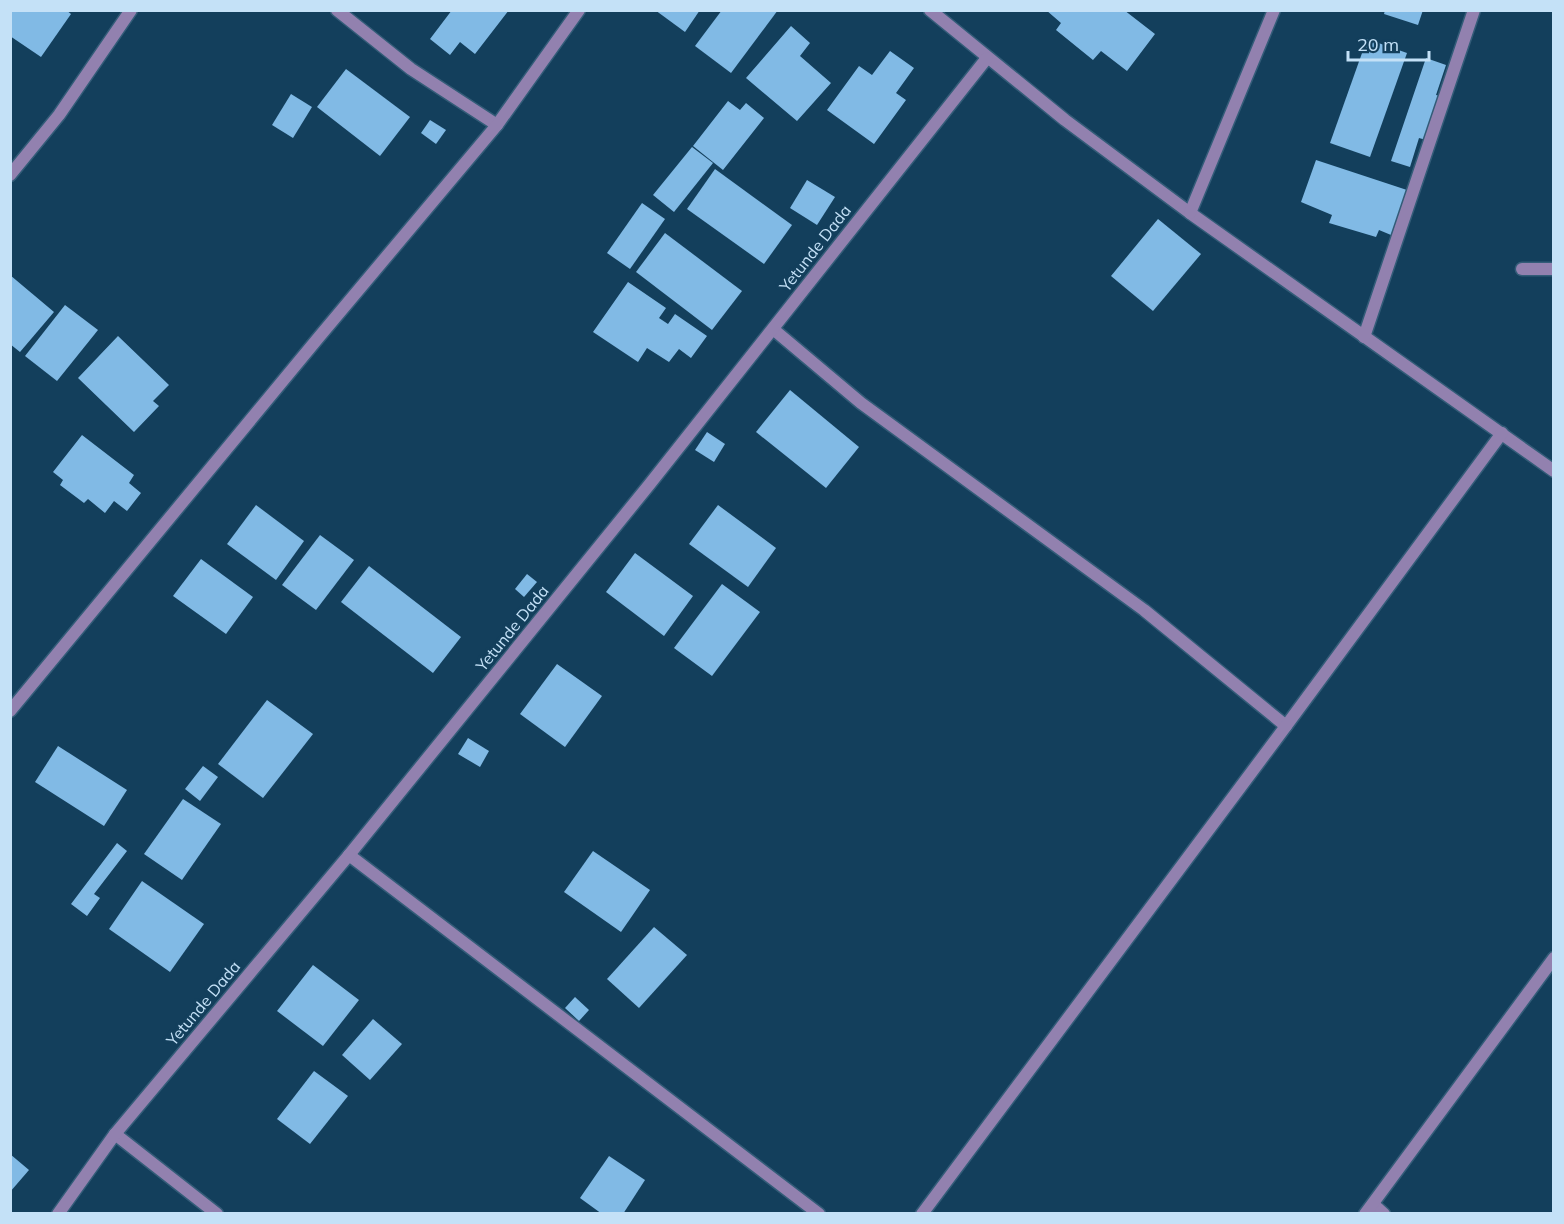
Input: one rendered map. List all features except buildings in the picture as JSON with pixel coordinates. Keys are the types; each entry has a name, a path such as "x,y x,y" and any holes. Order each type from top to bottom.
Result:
{"street":[{"path":"10,175 59,115 131,10"},
{"path":"337,10 411,69 497,125"},
{"path":"10,711 497,125 579,10"},
{"path":"930,10 1065,120 1190,213 1554,471"},
{"path":"1190,213 1274,10"},
{"path":"1364,337 1474,10"},
{"name":"Yetunde Dada","path":"58,1214 115,1134 349,855 649,484 987,58"},
{"path":"1522,269 1554,269"},
{"path":"773,329 861,403 1144,610 1286,726"},
{"path":"922,1214 1502,433"},
{"path":"349,855 819,1214"},
{"path":"1384,1214 1369,1209 1554,958"},
{"path":"115,1134 217,1214"}]}
